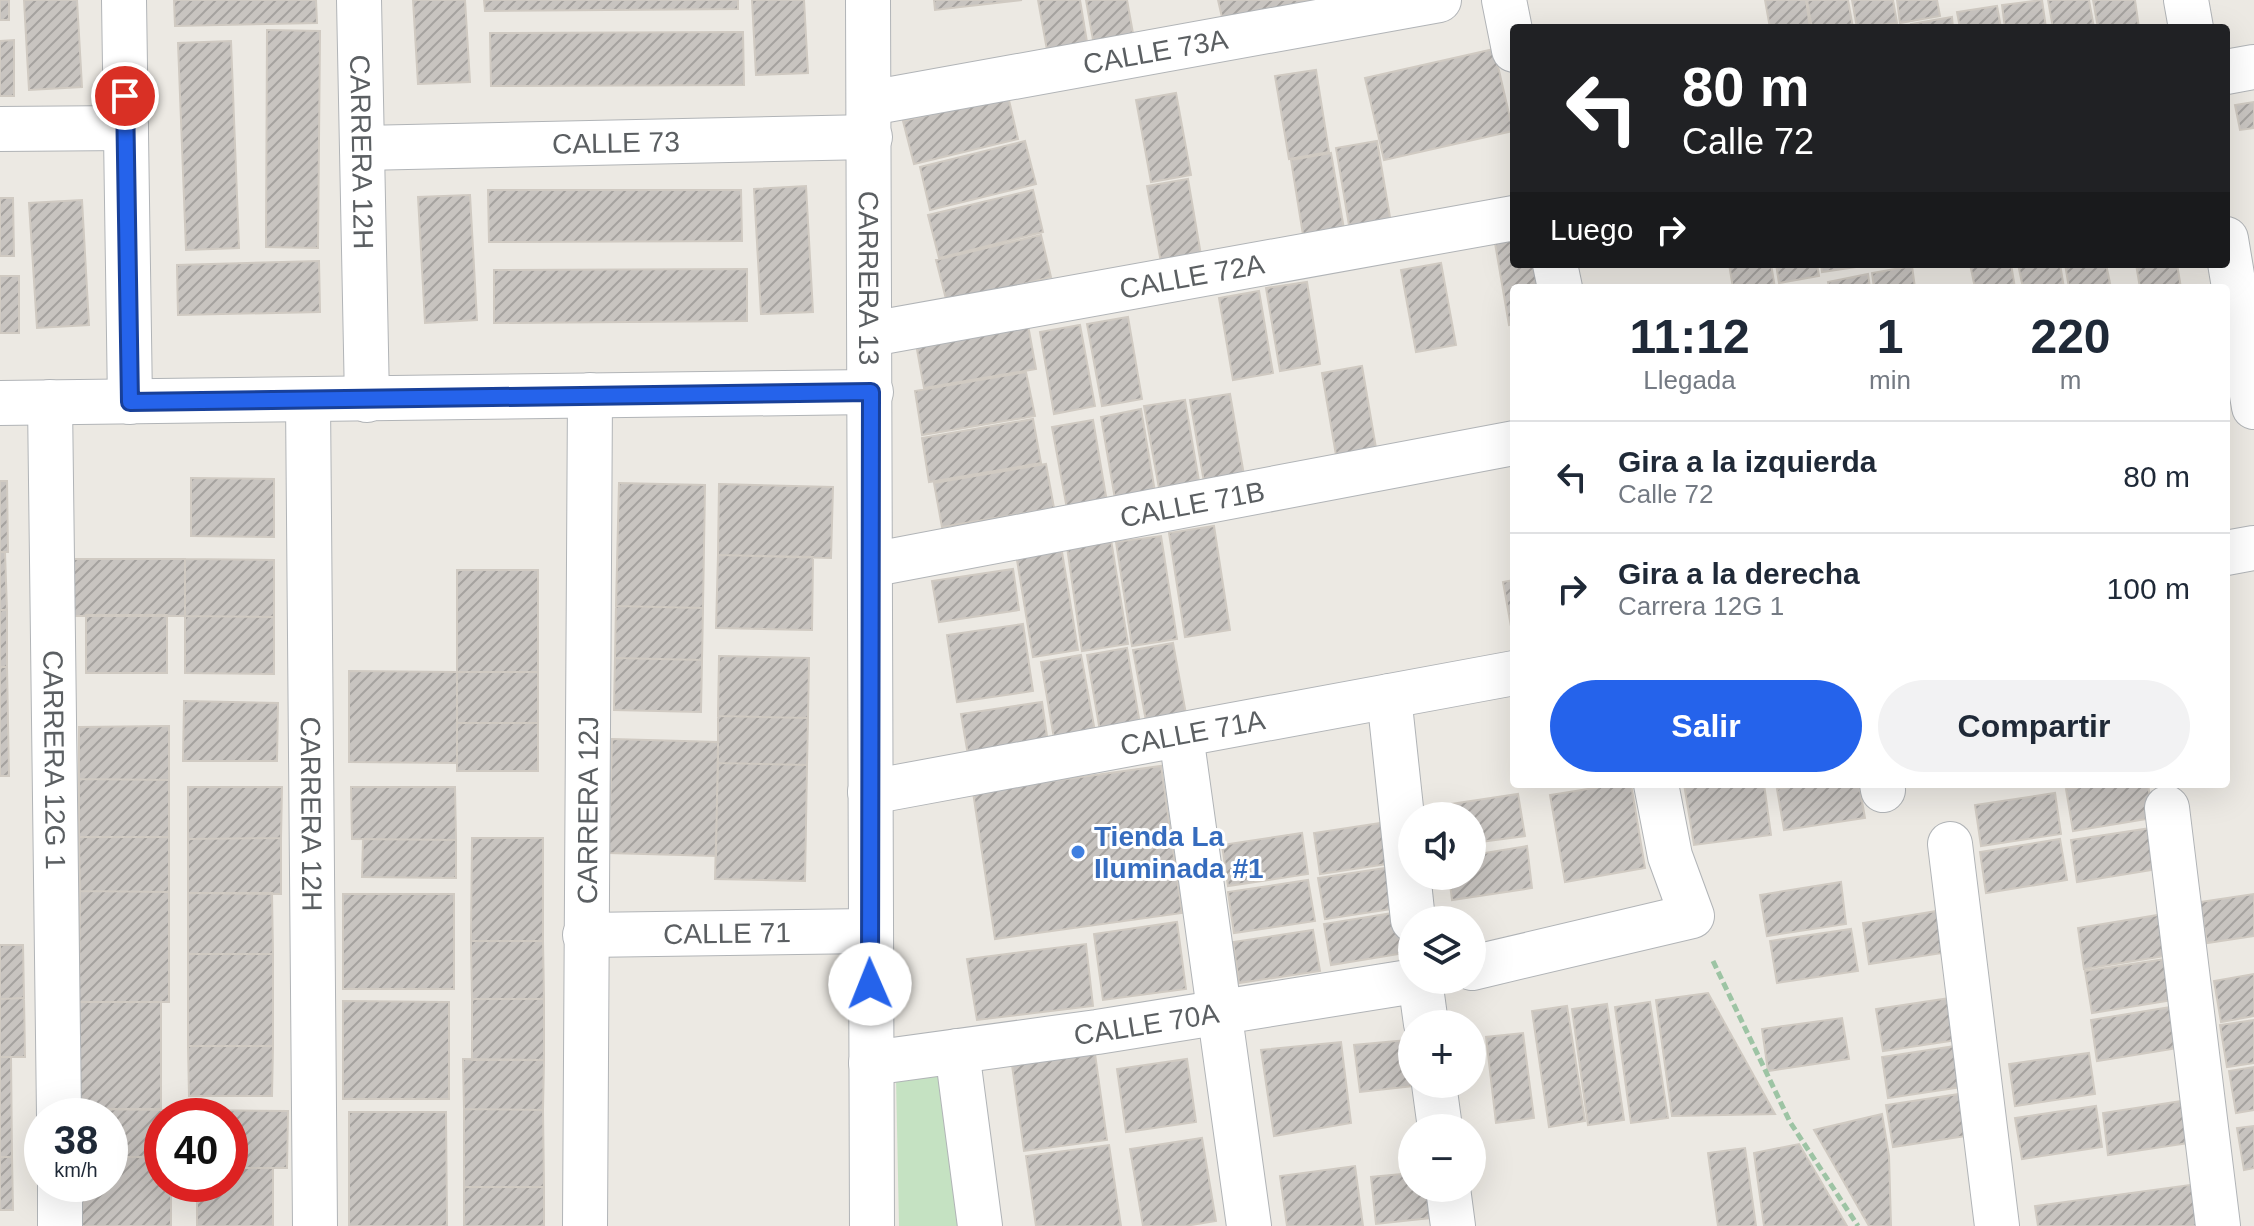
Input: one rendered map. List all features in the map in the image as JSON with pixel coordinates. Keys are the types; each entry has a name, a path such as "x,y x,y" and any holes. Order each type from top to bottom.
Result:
{"street":[{"path":"124,0 130,402"},
{"name":"CARRERA 12H","path":"359,0 367,400"},
{"name":"CARRERA 13","path":"868,0 872,1226"},
{"name":"CALLE 73A","path":"870,120 1439,0"},
{"path":"1504,0 1510,30"},
{"path":"2186,0 2190,24"},
{"path":"2230,71 2254,67"},
{"name":"CALLE 73","path":"362,148 870,120"},
{"path":"0,129 126,128"},
{"name":"CALLE 72A","path":"871,334 1510,219"},
{"path":"2230,262 2254,407"},
{"path":"0,403 871,392"},
{"name":"CARRERA 12J","path":"585,1226 590,395"},
{"name":"CARRERA 12H","path":"308,400 315,1226"},
{"name":"CARRERA 12G 1","path":"50,402 59,1098"},
{"name":"CALLE 71B","path":"870,565 1510,444"},
{"path":"2230,552 2254,548"},
{"name":"CALLE 71A","path":"870,792 1510,674"},
{"path":"1389,696 1412,906"},
{"path":"1181,735 1249,1226"},
{"path":"1486,965 1692,916 1670,856 1657,788"},
{"path":"2167,808 2218,1226"},
{"path":"1950,844 1997,1226"},
{"name":"CALLE 71","path":"585,935 869,931"},
{"name":"CALLE 70A","path":"871,1063 1398,984"},
{"path":"957,1051 980,1226"},
{"path":"60,1202 60,1226"},
{"path":"1450,1202 1453,1226"}],"path":[{"path":"1692,916 1790,1122 1858,1226"}],"green space":[{"path":"946,1071 965,1226 899,1226 896,1077"}],"building":[{"path":"0,0 9,0 9,20 0,20"},
{"path":"24,0 77,0 82,87 29,90"},
{"path":"174,0 316,0 317,23 175,26"},
{"path":"413,0 465,0 470,82 418,84"},
{"path":"484,0 738,0 738,9 485,11"},
{"path":"752,0 804,0 808,73 756,75"},
{"path":"934,0 1022,0 935,10"},
{"path":"1038,0 1080,0 1089,54 1049,61"},
{"path":"1086,0 1127,0 1136,50 1096,57"},
{"path":"1218,0 1339,0 1224,26"},
{"path":"1765,0 1806,0 1809,24 1769,24"},
{"path":"1807,0 1848,0 1852,24 1811,24"},
{"path":"1852,0 1893,0 1897,23 1856,24"},
{"path":"1897,0 1937,0 1940,16 1900,23"},
{"path":"2042,0 2045,24 2004,24 2002,5"},
{"path":"2048,0 2089,0 2093,24 2052,24"},
{"path":"2093,0 2135,0 2138,24 2097,24"},
{"path":"1997,6 2000,24 1959,24 1957,12"},
{"path":"1952,17 1953,24 1911,24"},
{"path":"267,30 320,31 318,248 266,247"},
{"path":"743,32 744,85 491,86 490,33"},
{"path":"14,40 14,96 0,96 0,41"},
{"path":"231,41 239,248 186,250 178,43"},
{"path":"1494,49 1510,118 1510,132 1384,160 1365,78"},
{"path":"1316,70 1329,152 1289,159 1275,76"},
{"path":"1176,93 1191,175 1151,182 1136,100"},
{"path":"1008,96 1018,139 914,164 903,121"},
{"path":"2254,102 2254,128 2240,130 2235,105"},
{"path":"1025,141 1036,184 930,210 920,167"},
{"path":"1377,141 1391,223 1350,231 1336,148"},
{"path":"1331,153 1345,235 1304,241 1291,160"},
{"path":"1188,179 1202,261 1162,268 1147,186"},
{"path":"806,186 813,312 761,314 754,189"},
{"path":"488,190 741,190 742,241 489,242"},
{"path":"1033,190 1043,232 939,258 928,215"},
{"path":"470,195 477,320 425,323 418,197"},
{"path":"0,198 13,198 14,256 0,256"},
{"path":"82,200 89,325 37,328 29,203"},
{"path":"1041,235 1051,277 947,303 936,260"},
{"path":"1510,240 1510,268 1541,268 1543,284 1510,284 1509,325 1495,243"},
{"path":"319,261 320,312 178,315 177,265"},
{"path":"1441,263 1456,345 1416,352 1401,270"},
{"path":"1730,268 1772,268 1774,284 1732,284"},
{"path":"1777,268 1818,268 1819,276 1779,283"},
{"path":"1822,268 1849,268 1822,272"},
{"path":"1912,268 1914,284 1873,284 1872,273"},
{"path":"1971,268 2012,268 2014,284 1974,284"},
{"path":"2019,268 2061,268 2063,284 2022,284"},
{"path":"2066,268 2107,268 2110,284 2068,284"},
{"path":"2137,268 2178,268 2180,284 2139,284"},
{"path":"747,269 747,321 494,323 494,270"},
{"path":"1868,274 1869,284 1828,284"},
{"path":"0,276 19,276 19,333 0,333"},
{"path":"1307,282 1320,364 1280,371 1266,288"},
{"path":"1259,291 1273,373 1233,380 1219,298"},
{"path":"1128,317 1142,399 1102,406 1087,324"},
{"path":"1028,325 1036,369 924,388 916,344"},
{"path":"1080,325 1095,406 1054,414 1040,332"},
{"path":"1362,366 1376,448 1336,455 1322,373"},
{"path":"1026,372 1035,416 922,435 915,391"},
{"path":"1230,394 1244,475 1204,482 1190,400"},
{"path":"1185,400 1199,481 1159,488 1144,406"},
{"path":"1141,409 1155,492 1115,499 1101,417"},
{"path":"1033,419 1041,463 929,482 922,438"},
{"path":"1093,420 1107,502 1067,509 1052,427"},
{"path":"1046,464 1054,508 942,527 934,483"},
{"path":"191,478 274,479 274,537 191,536"},
{"path":"0,481 7,481 8,552 0,552"},
{"path":"619,483 705,485 703,608 616,606"},
{"path":"719,484 833,487 831,558 718,555"},
{"path":"1214,526 1230,630 1185,637 1169,533"},
{"path":"1161,536 1177,639 1132,646 1116,542"},
{"path":"1111,540 1128,644 1082,651 1067,547"},
{"path":"1061,546 1078,650 1033,657 1016,554"},
{"path":"0,552 5,552 7,610 0,610"},
{"path":"718,555 813,557 812,630 716,628"},
{"path":"72,559 185,559 185,616 72,616"},
{"path":"185,559 274,560 274,617 185,616"},
{"path":"1013,569 1019,610 939,622 932,581"},
{"path":"457,570 538,570 538,672 457,672"},
{"path":"1510,581 1510,621 1503,582"},
{"path":"616,606 703,608 702,660 615,658"},
{"path":"0,610 7,610 7,667 0,667"},
{"path":"86,615 167,615 167,673 86,673"},
{"path":"185,616 274,617 274,674 185,673"},
{"path":"1023,624 1033,691 957,702 947,635"},
{"path":"1173,643 1188,725 1148,732 1133,650"},
{"path":"1127,648 1141,730 1101,737 1087,655"},
{"path":"1081,655 1096,737 1055,744 1041,662"},
{"path":"719,656 809,658 808,718 718,716"},
{"path":"615,658 702,660 701,712 614,710"},
{"path":"0,667 7,667 9,776 0,776"},
{"path":"349,671 457,672 457,763 349,762"},
{"path":"457,672 538,672 538,723 457,723"},
{"path":"184,701 278,703 277,761 183,761"},
{"path":"1042,702 1048,743 968,755 961,714"},
{"path":"718,716 808,718 807,765 718,763"},
{"path":"457,723 538,723 538,771 457,771"},
{"path":"169,726 169,780 79,779 79,727"},
{"path":"612,739 718,742 716,856 609,853"},
{"path":"718,763 807,765 805,881 715,879"},
{"name":"Tienda La Iluminada #1","path":"1161,766 1182,913 995,939 973,792"},
{"path":"79,779 169,780 169,837 79,837"},
{"path":"188,787 282,787 281,838 188,839"},
{"path":"351,787 455,787 456,840 352,839"},
{"path":"1594,788 1632,788 1645,868 1565,882 1550,795"},
{"path":"1685,788 1765,788 1771,835 1694,845"},
{"path":"1860,788 1865,818 1784,830 1777,789"},
{"path":"2149,788 2153,818 2073,831 2066,789"},
{"path":"2055,793 2061,834 1981,846 1975,805"},
{"path":"1518,794 1525,836 1486,841 1486,802 1464,802"},
{"path":"1394,821 1398,862 1320,874 1314,833"},
{"path":"2151,828 2158,869 2077,882 2071,840"},
{"path":"1302,833 1308,874 1228,886 1222,845"},
{"path":"79,837 169,837 169,892 80,891"},
{"path":"281,838 281,894 188,893 188,839"},
{"path":"472,838 543,838 543,941 471,941"},
{"path":"363,839 456,840 456,878 362,877"},
{"path":"2060,839 2067,880 1986,893 1980,852"},
{"path":"1527,846 1532,888 1452,900 1451,890 1486,890 1486,853"},
{"path":"1398,866 1398,890 1403,890 1405,906 1325,919 1318,878"},
{"path":"1308,880 1315,921 1234,933 1228,892"},
{"path":"1841,882 1846,924 1767,936 1760,895"},
{"path":"80,891 169,892 169,1002 79,1002"},
{"path":"188,893 272,893 273,954 188,954"},
{"path":"343,894 454,894 454,989 343,989"},
{"path":"2254,894 2254,936 2207,943 2200,902"},
{"path":"1943,910 1949,952 1869,964 1863,923"},
{"path":"1398,912 1398,954 1331,965 1324,924"},
{"path":"2158,915 2165,956 2084,969 2078,928"},
{"path":"1177,922 1186,989 1103,1000 1094,934"},
{"path":"1851,929 1858,971 1777,983 1770,941"},
{"path":"1313,930 1320,971 1239,983 1233,942"},
{"path":"471,941 543,941 544,999 472,999"},
{"path":"1086,944 1093,1006 977,1020 967,959"},
{"path":"0,945 23,945 24,998 0,999"},
{"path":"188,954 273,954 273,1046 188,1046"},
{"path":"2166,959 2173,1000 2092,1013 2085,971"},
{"path":"2254,974 2254,1016 2221,1022 2214,981"},
{"path":"1708,993 1775,1114 1672,1116 1656,1000"},
{"path":"1957,997 1964,1039 1883,1051 1876,1009"},
{"path":"24,998 25,1057 0,1057 0,999"},
{"path":"472,999 544,999 544,1060 472,1060"},
{"path":"343,1001 449,1002 449,1099 343,1099"},
{"path":"79,1002 161,1002 161,1098 144,1098 144,1109 128,1109 128,1098 80,1098"},
{"path":"1650,1002 1668,1118 1631,1123 1615,1007"},
{"path":"1607,1004 1624,1120 1588,1125 1572,1009"},
{"path":"1567,1006 1585,1121 1549,1127 1532,1011"},
{"path":"2171,1007 2178,1048 2097,1061 2091,1020"},
{"path":"1842,1018 1849,1059 1768,1071 1762,1029"},
{"path":"2254,1020 2254,1063 2227,1067 2220,1025"},
{"path":"1523,1033 1534,1118 1496,1123 1486,1037"},
{"path":"1398,1041 1398,1088 1360,1092 1354,1045"},
{"path":"1341,1042 1351,1123 1274,1136 1261,1050"},
{"path":"1962,1045 1969,1086 1888,1098 1882,1057"},
{"path":"188,1046 273,1046 272,1096 189,1096"},
{"path":"2089,1053 2095,1094 2015,1106 2009,1064"},
{"path":"1095,1054 1107,1140 1024,1151 1012,1065"},
{"path":"0,1057 11,1057 12,1157 0,1157"},
{"path":"463,1059 544,1060 543,1110 464,1109"},
{"path":"1187,1059 1196,1122 1126,1132 1117,1069"},
{"path":"2254,1067 2254,1110 2236,1113 2229,1071"},
{"path":"1966,1093 1973,1135 1893,1147 1886,1105"},
{"path":"2182,1101 2189,1143 2108,1155 2103,1113"},
{"path":"2096,1106 2102,1147 2022,1159 2015,1118"},
{"path":"464,1109 543,1110 544,1187 464,1187"},
{"path":"128,1110 144,1110 144,1157 128,1157"},
{"path":"248,1111 288,1111 287,1168 248,1168"},
{"path":"349,1112 446,1112 447,1226 349,1226"},
{"path":"1882,1114 1889,1156 1891,1226 1869,1226 1814,1130"},
{"path":"2254,1126 2254,1168 2244,1170 2237,1128"},
{"path":"1202,1138 1216,1221 1185,1226 1143,1226 1130,1149"},
{"path":"1799,1144 1847,1226 1764,1226 1754,1153"},
{"path":"1109,1145 1121,1226 1036,1226 1026,1156"},
{"path":"1745,1148 1756,1226 1718,1226 1708,1153"},
{"path":"0,1157 12,1157 13,1210 0,1210"},
{"path":"128,1157 144,1157 144,1202 171,1202 171,1226 79,1226 79,1202 128,1202"},
{"path":"1355,1166 1363,1226 1287,1226 1280,1176"},
{"path":"248,1168 273,1168 273,1226 197,1226 197,1202 248,1202"},
{"path":"1398,1174 1398,1202 1428,1202 1430,1218 1376,1224 1371,1177"},
{"path":"2197,1184 2204,1226 2038,1226 2035,1206"},
{"path":"464,1187 544,1187 544,1226 464,1226"}],"place":[{"name":"Tienda La Iluminada #1","path":"1078,852"}],"route":[{"path":"125,96 130,402 871,392 870,984"}]}
